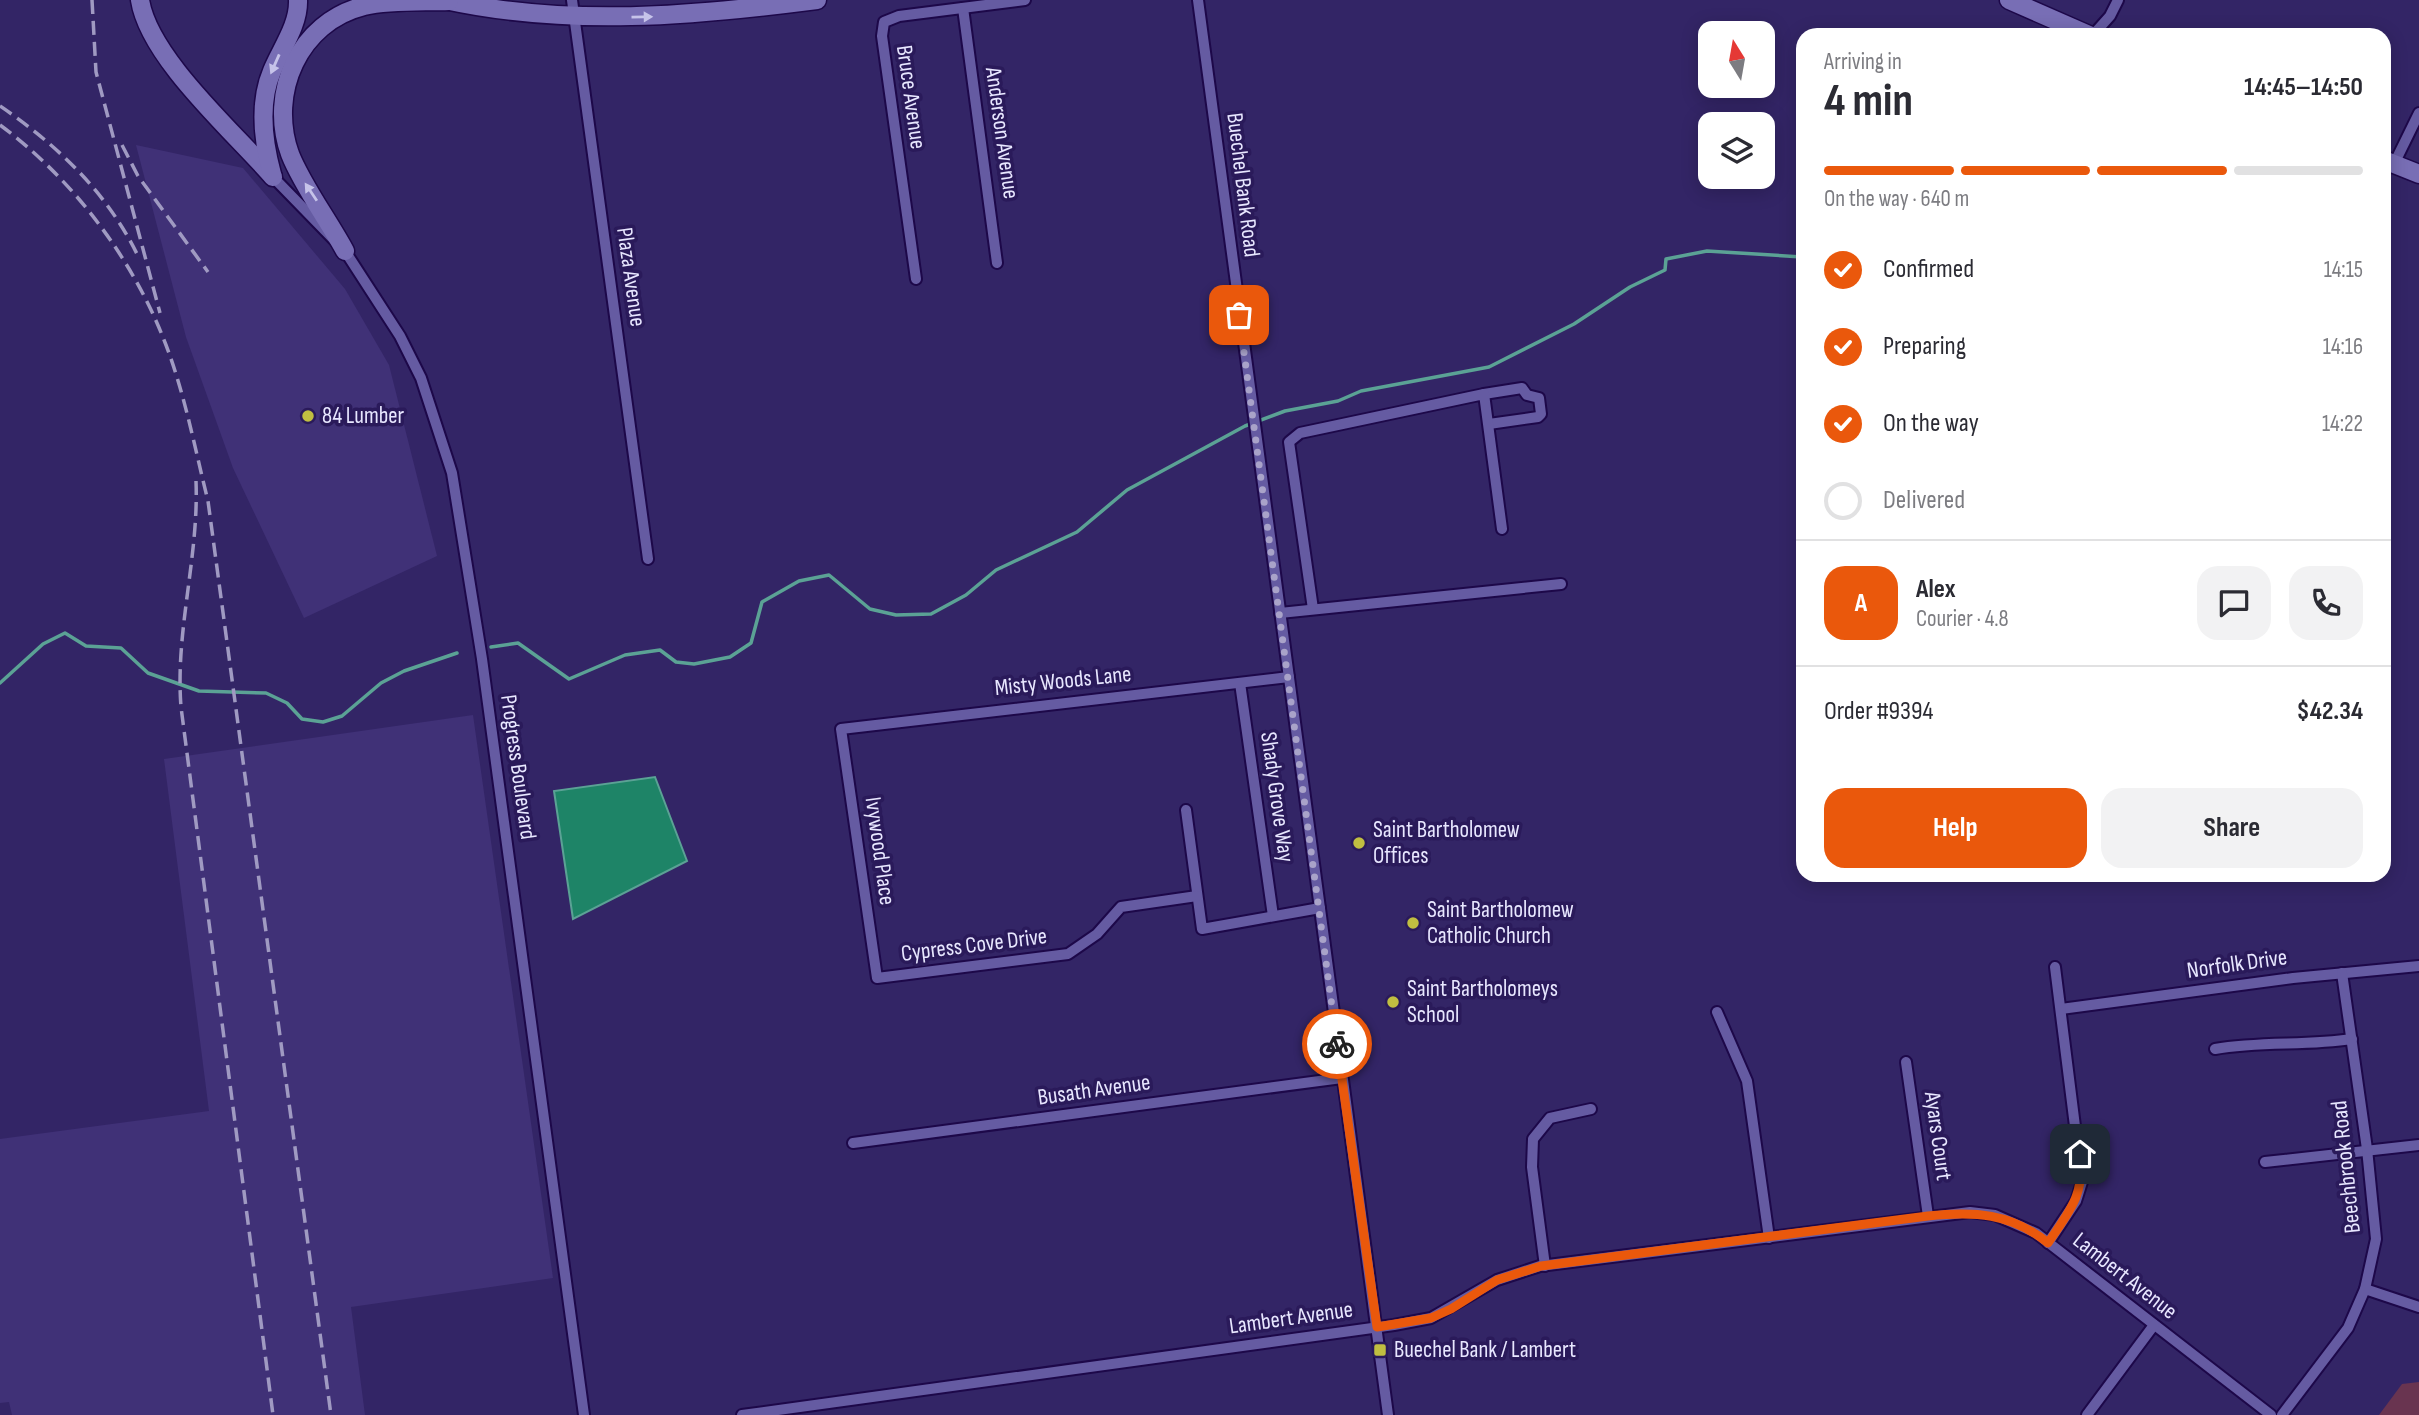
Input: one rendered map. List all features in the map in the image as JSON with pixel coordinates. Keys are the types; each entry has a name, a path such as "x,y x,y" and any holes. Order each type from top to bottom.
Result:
{"main road":[{"path":"140,0 145,22 159,48 273,177"},
{"path":"273,177 264,133 265,97 271,74 295,21 298,0"},
{"path":"345,251 289,152 282,123 287,78 310,39 327,23 351,9 387,2 447,0 676,16 817,0"},
{"path":"2009,0 2075,28"},
{"path":"2391,163 2419,174"}],"street":[{"name":"Bruce Avenue","path":"916,279 882,27 889,18 1025,0"},
{"name":"Buechel Bank Road","path":"1198,0 1254,433 1388,1415"},
{"path":"2098,28 2110,16 2118,0"},
{"name":"Plaza Avenue","path":"572,8 648,559"},
{"name":"Anderson Avenue","path":"963,8 997,263"},
{"path":"2391,159 2419,113"},
{"name":"Progress Boulevard","path":"273,177 345,251 400,336 421,378 452,473 486,685 583,1415"},
{"path":"1313,609 1289,442 1300,433 1484,394 1522,388 1527,395 1539,398 1541,414 1538,416 1489,424"},
{"path":"1484,394 1502,529"},
{"path":"1280,613 1561,584"},
{"name":"Misty Woods Lane","path":"841,729 1289,677"},
{"name":"Shady Grove Way","path":"1240,683 1273,916"},
{"name":"Ivywood Place","path":"841,729 877,978"},
{"path":"1186,810 1202,929 1320,908"},
{"name":"Cypress Cove Drive","path":"877,978 1068,954 1097,934 1121,906 1197,896"},
{"name":"Norfolk Drive","path":"2061,1009 2343,973 2419,966"},
{"path":"2048,1243 2076,1201 2082,1182 2054,967"},
{"name":"Beechbrook Road","path":"2282,1415 2348,1328 2365,1289 2376,1239 2367,1149 2343,973"},
{"path":"1717,1012 1746,1082 1769,1238"},
{"path":"2215,1049 2247,1043 2322,1044 2352,1038"},
{"name":"Ayars Court","path":"1906,1062 1928,1216"},
{"name":"Busath Avenue","path":"853,1143 1342,1078"},
{"path":"1545,1266 1532,1167 1533,1139 1550,1118 1591,1109"},
{"path":"2265,1162 2419,1144"},
{"name":"Lambert Avenue","path":"742,1415 1377,1327 1431,1318 1451,1309 1497,1280 1545,1266 1970,1212 1995,1215 2036,1233 2270,1415"},
{"path":"2365,1289 2419,1307"},
{"path":"2087,1415 2154,1325"}],"shaded area":[{"name":"84 Lumber","path":"136,145 243,168 345,289 389,365 437,556 304,618 233,468 186,337"},
{"path":"473,715 553,1278 351,1307 365,1415 12,1415 9,1402 0,1403 0,1139 209,1111 164,759"},
{"path":"655,777 687,861 573,919 554,791"},
{"path":"2419,1382 2419,1415 2379,1415 2402,1384"}],"waterway":[{"path":"491,647 518,643 569,679 625,655 660,650 676,662 694,664 730,657 751,643 762,602 799,581 829,575 870,609 896,615 931,614 966,595 996,570 1077,532 1127,490 1245,426 1285,411 1338,401 1361,391 1489,367 1574,324 1630,287 1665,270 1666,259 1707,251 1796,257"},
{"path":"0,683 43,644 65,633 86,646 121,648 148,673 199,691 266,693 287,703 302,719 323,722 342,716 381,683 404,671 457,653"}],"railway":[{"path":"92,0 96,72 160,313"},
{"path":"0,106 41,137 79,172 111,211 138,256"},
{"path":"0,125 52,170 76,196 119,252 153,313 179,383 208,501 331,1415"},
{"path":"122,145 138,176 208,272"},
{"path":"196,481 194,538 181,650 181,707 273,1415"}],"way so far":[{"path":"1239,315 1303,775 1337,1044"}],"place":[{"name":"84 Lumber","path":"308,416"},
{"name":"Saint Bartholomew Offices","path":"1359,843"},
{"name":"Saint Bartholomew Catholic Church","path":"1413,923"},
{"name":"Saint Bartholomeys School","path":"1393,1002"},
{"name":"Buechel Bank / Lambert","path":"1380,1350"}],"route":[{"path":"1337,1044 1377,1327 1431,1318 1451,1309 1497,1280 1541,1266 1560,1266 1928,1216 1960,1212 1995,1215 2036,1233 2048,1243 2081,1189 2080,1154"}]}
